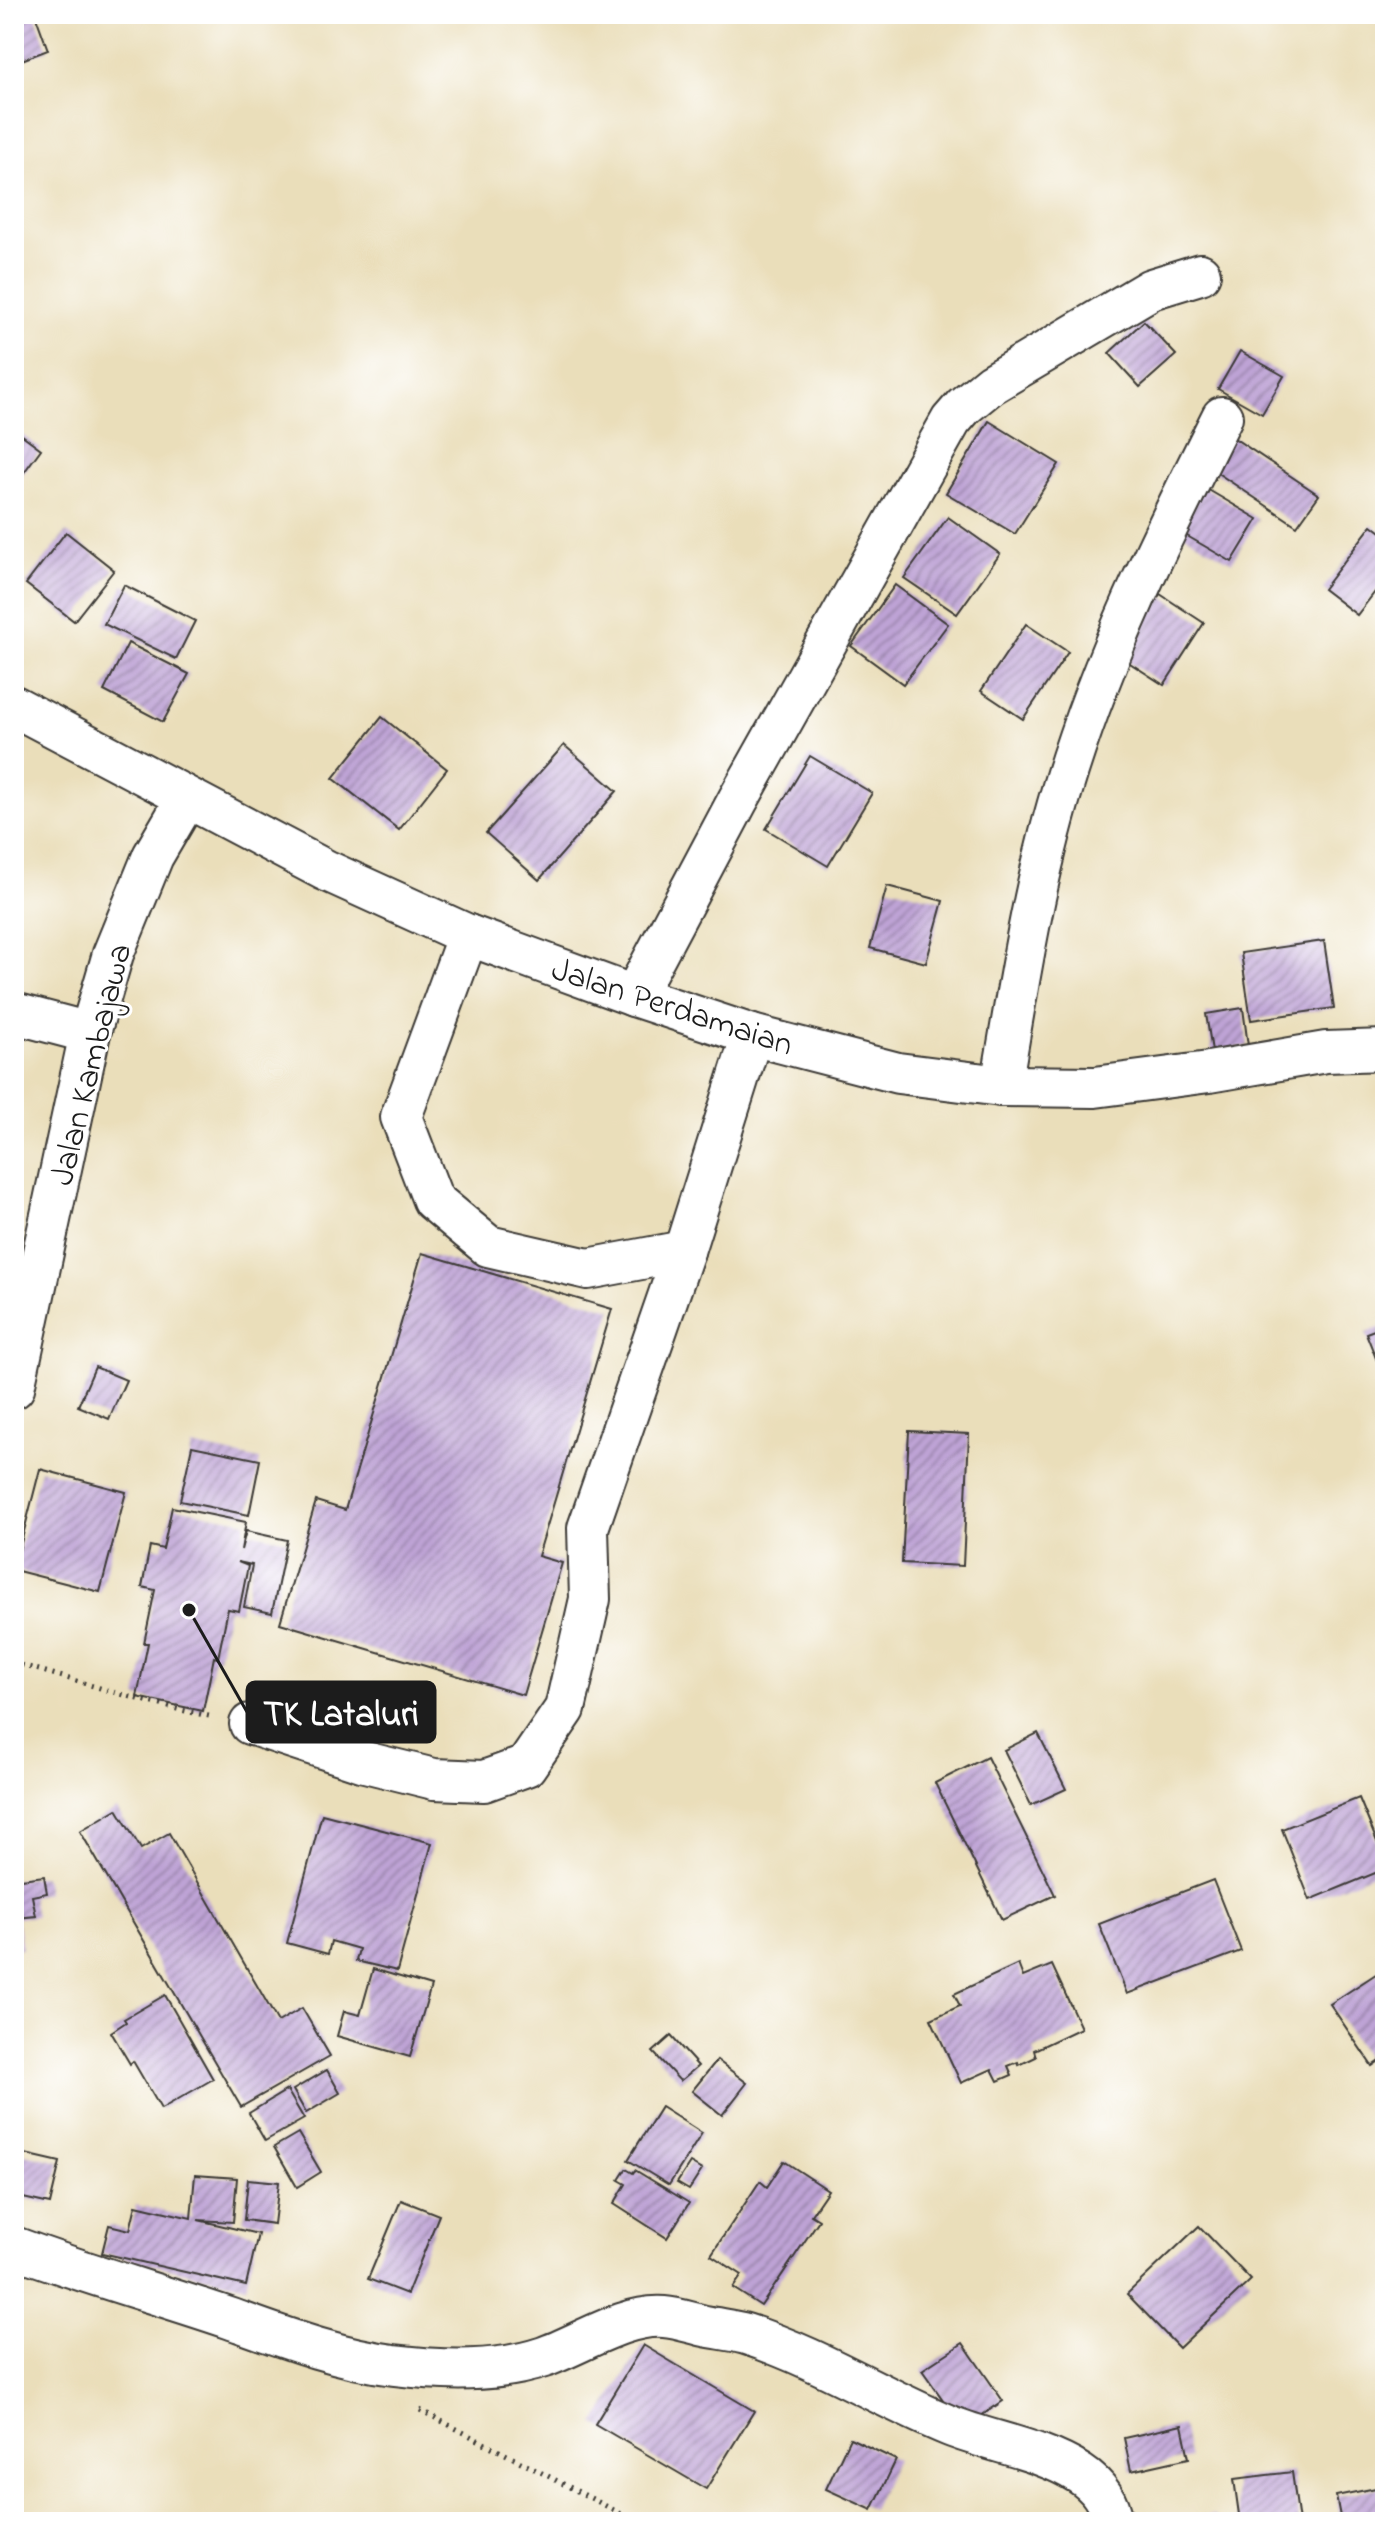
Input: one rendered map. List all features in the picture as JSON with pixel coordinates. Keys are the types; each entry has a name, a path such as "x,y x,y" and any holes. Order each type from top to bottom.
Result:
{"street":[{"path":"634,996 738,800 951,421 991,384 1151,289 1200,274"},
{"path":"1001,1086 1028,927 1062,790 1097,688 1144,574 1222,417"},
{"name":"Jalan Perdamaian","path":"14,706 325,870 468,935 634,996 752,1035 898,1073 1001,1086 1095,1087 1326,1052 1385,1050"},
{"name":"Jalan Kambajawa","path":"14,1388 90,1033 118,940 153,856 187,798"},
{"path":"468,935 401,1117 433,1200 488,1246 588,1269 684,1251"},
{"path":"14,1013 90,1033"},
{"path":"250,1724 365,1762 434,1779 484,1781 526,1766 565,1709 590,1599 588,1528 684,1251 752,1035"},
{"path":"14,2247 281,2338 397,2365 455,2370 506,2367 543,2357 622,2324 662,2317 746,2334 852,2379 919,2413 977,2436 1056,2460 1083,2476 1104,2494 1112,2522"}],"path":[{"path":"14,1663 151,1704 250,1724"},
{"path":"418,2409 637,2522"}],"building":[{"path":"14,14 35,14 48,50 14,63"},
{"path":"1144,321 1176,355 1140,387 1109,353"},
{"path":"1240,351 1284,376 1262,414 1218,389"},
{"path":"989,421 1059,464 1015,534 946,493"},
{"path":"14,429 41,449 14,486"},
{"path":"1228,434 1319,495 1297,526 1207,466"},
{"path":"1200,485 1258,519 1232,562 1175,529"},
{"path":"948,517 1000,554 957,614 904,578"},
{"path":"1372,525 1385,535 1385,579 1357,615 1323,589"},
{"path":"66,532 114,570 74,621 26,584"},
{"path":"124,585 195,621 176,659 104,624"},
{"path":"895,585 948,624 903,684 851,646"},
{"path":"1160,594 1204,623 1164,685 1119,656"},
{"path":"1026,624 1068,652 1023,719 981,691"},
{"path":"128,643 189,674 163,722 104,691"},
{"path":"382,717 447,769 399,830 333,778"},
{"path":"564,745 617,791 539,880 486,833"},
{"path":"810,756 872,793 828,866 766,829"},
{"path":"887,886 943,901 926,963 870,948"},
{"path":"1324,941 1334,1008 1251,1020 1241,953"},
{"path":"1243,1008 1248,1046 1212,1051 1206,1014"},
{"path":"422,1253 612,1309 538,1556 562,1563 523,1695 280,1623 316,1501 345,1510"},
{"path":"1385,1326 1385,1381 1366,1333"},
{"path":"95,1367 126,1380 109,1419 78,1406"},
{"path":"909,1431 969,1434 963,1566 902,1563"},
{"path":"192,1446 260,1460 249,1515 180,1501"},
{"path":"40,1469 126,1492 100,1592 14,1570"},
{"path":"172,1507 246,1522 241,1550 246,1531 287,1540 272,1613 244,1607 252,1565 238,1562 248,1566 239,1611 228,1609 203,1711 137,1697 155,1590 142,1587 150,1546 163,1549"},
{"path":"1038,1733 1066,1789 1031,1805 1004,1750"},
{"path":"987,1757 1055,1895 1002,1920 935,1783"},
{"path":"1359,1798 1385,1861 1385,1869 1310,1900 1282,1829"},
{"path":"117,1809 141,1849 169,1833 278,2022 302,2008 330,2056 241,2107 80,1831"},
{"path":"322,1814 432,1843 397,1971 356,1961 359,1949 331,1941 328,1954 287,1943"},
{"path":"44,1876 47,1893 32,1896 36,1916 17,1918 22,1949 14,1950 14,1880"},
{"path":"1213,1880 1241,1951 1127,1994 1099,1924"},
{"path":"1018,1964 1023,1977 1052,1965 1081,2028 1034,2050 1036,2057 1019,2065 1018,2062 1008,2066 1012,2075 998,2081 992,2069 961,2083 931,2019 960,2006 954,1994"},
{"path":"1385,1968 1385,2057 1372,2066 1330,2004"},
{"path":"373,1969 431,1986 410,2057 337,2036 344,2011 360,2015"},
{"path":"165,1995 213,2079 161,2109 133,2061 130,2064 111,2032 126,2022 124,2019"},
{"path":"671,2036 698,2066 680,2081 653,2052"},
{"path":"717,2060 747,2083 722,2115 692,2091"},
{"path":"327,2070 340,2093 306,2113 293,2090"},
{"path":"287,2090 304,2119 265,2141 249,2113"},
{"path":"661,2107 702,2133 669,2185 628,2160"},
{"path":"298,2133 321,2172 297,2187 274,2147"},
{"path":"21,2153 60,2162 50,2204 14,2196"},
{"path":"784,2161 828,2190 811,2215 819,2220 761,2306 733,2288 742,2275 711,2255 760,2181 767,2187"},
{"path":"690,2163 702,2170 689,2190 677,2183"},
{"path":"626,2169 633,2173 635,2170 689,2203 667,2238 614,2204 626,2184 619,2180"},
{"path":"195,2175 237,2178 233,2222 198,2220 258,2234 246,2286 102,2253 109,2225 130,2230 136,2205 191,2218"},
{"path":"248,2179 279,2182 274,2224 244,2220"},
{"path":"401,2200 439,2215 407,2294 368,2279"},
{"path":"1199,2226 1251,2280 1179,2348 1127,2294"},
{"path":"963,2343 1003,2401 963,2428 922,2370"},
{"path":"643,2345 754,2411 706,2489 595,2424"},
{"path":"1182,2425 1189,2458 1131,2471 1124,2438"},
{"path":"850,2438 896,2460 872,2510 826,2489"},
{"path":"1292,2472 1299,2522 1240,2522 1234,2479"},
{"path":"1381,2487 1385,2522 1341,2522 1336,2496"},
{"path":"1215,2515 1216,2522 1167,2522 1167,2520"}],"place":[{"name":"TK Lataluri","path":"189,1610"}]}
